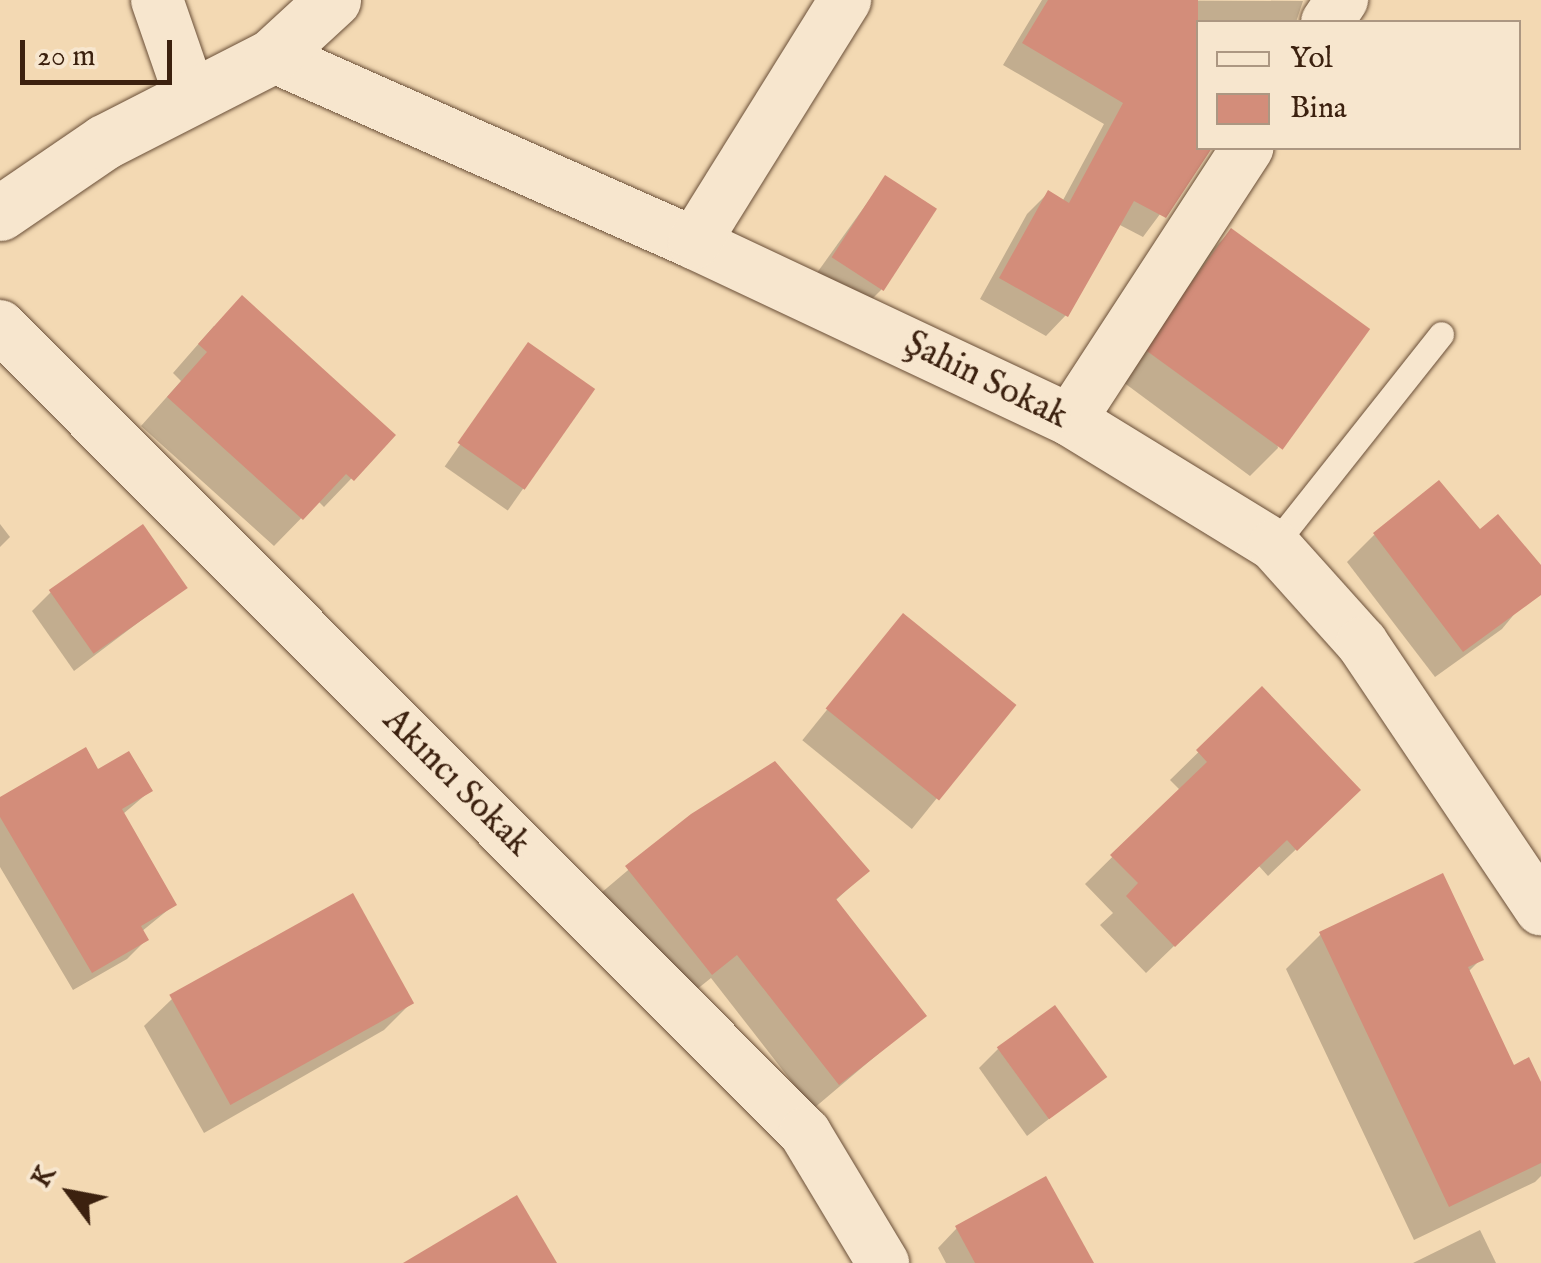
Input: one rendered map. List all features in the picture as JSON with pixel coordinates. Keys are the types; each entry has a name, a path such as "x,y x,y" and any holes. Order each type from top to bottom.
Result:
{"main road":[{"path":"0,213 104,142 272,56 332,0"}],"street":[{"path":"157,0 191,98"},
{"path":"694,243 845,0"},
{"name":"Şahin Sokak","path":"272,56 694,243 1070,420 1274,545 1362,643 1541,909"},
{"path":"1070,420 1246,150"},
{"name":"Akıncı Sokak","path":"0,326 805,1132 884,1263"}],"lane":[{"path":"1274,545 1441,334"}],"building":[{"path":"1048,0 1198,0 1196,150 1211,150 1166,218 1134,201 1068,317 999,278 1048,190 1069,203 1123,103 1022,43"},
{"path":"885,175 937,209 884,291 832,257"},
{"path":"1231,228 1370,329 1283,450 1143,349"},
{"path":"242,295 396,435 354,481 346,474 303,520 167,397 207,352 198,344"},
{"path":"528,342 595,389 525,490 457,443"},
{"path":"1439,480 1480,529 1498,514 1541,565 1541,595 1463,652 1373,533"},
{"path":"143,524 188,588 94,654 49,590"},
{"path":"903,613 1016,705 939,800 826,709"},
{"path":"1262,686 1361,790 1297,851 1287,840 1175,947 1126,896 1138,883 1110,855 1207,762 1196,750"},
{"path":"86,747 98,769 129,751 153,791 122,809 177,905 141,926 149,940 92,973 0,817 0,797"},
{"path":"775,761 870,871 836,899 927,1016 839,1085 737,955 712,975 625,866 691,814"},
{"path":"1443,873 1484,960 1468,967 1514,1065 1529,1057 1541,1082 1541,1163 1449,1207 1319,932"},
{"path":"353,893 414,1003 230,1105 169,995"},
{"path":"1055,1005 1107,1077 1049,1119 997,1047"},
{"path":"1046,1176 1094,1263 975,1263 955,1226"},
{"path":"517,1195 557,1263 403,1263"}]}
